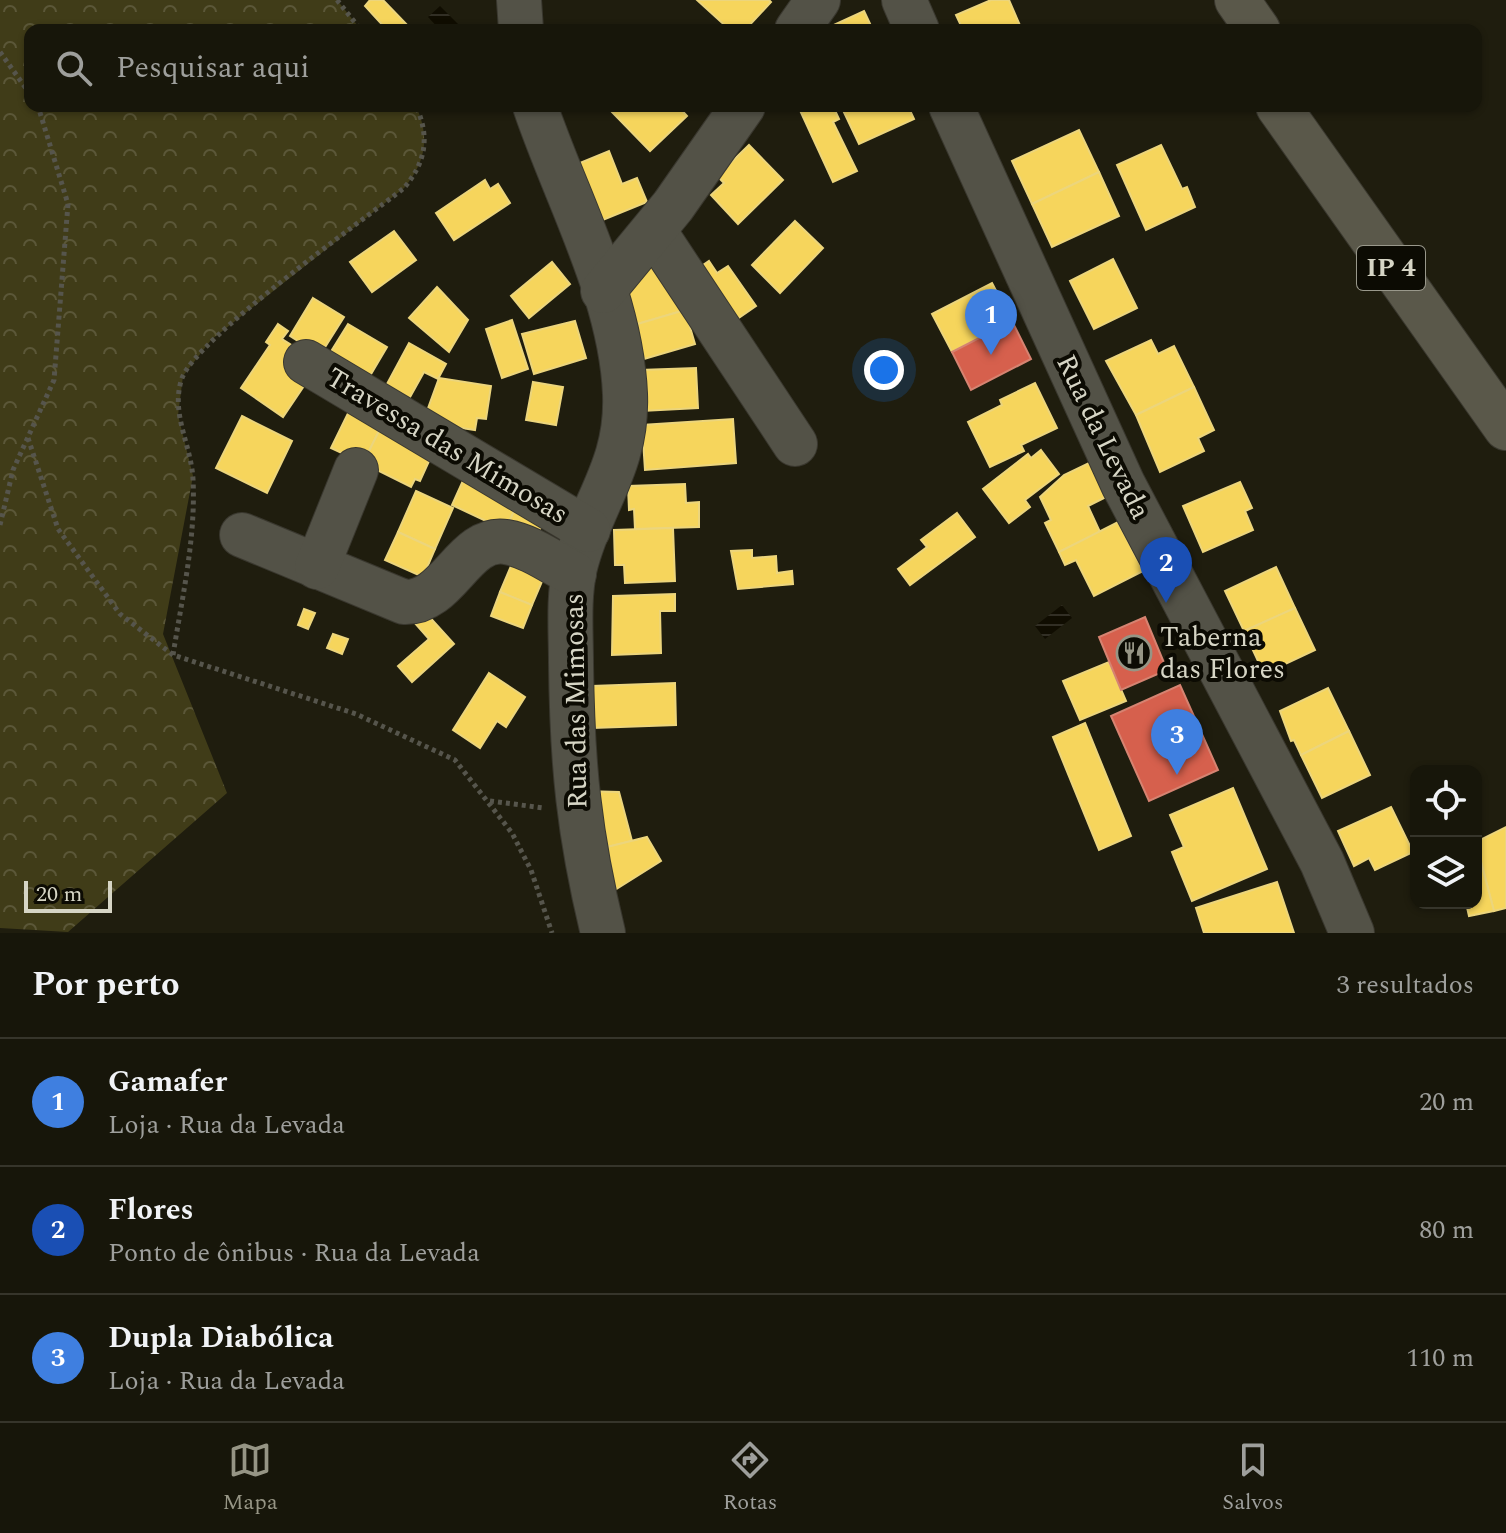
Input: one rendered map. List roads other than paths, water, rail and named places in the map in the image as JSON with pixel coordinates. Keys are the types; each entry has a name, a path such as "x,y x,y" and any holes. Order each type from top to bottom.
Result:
{"highway":[{"path":"1206,0 1222,24"},
{"path":"1237,0 1254,24"},
{"name":"IP 4","path":"1282,112 1506,428"},
{"name":"IP 4","path":"1313,112 1506,386"}],"street":[{"path":"519,0 521,24"},
{"path":"801,24 818,0"},
{"path":"904,0 914,24"},
{"name":"Rua das Mimosas","path":"537,112 584,230 621,360 625,414 616,469 588,530 574,574 572,738 577,812 603,933"},
{"path":"603,291 654,231 739,112"},
{"name":"Rua da Levada","path":"954,112 1106,449 1322,862 1352,933"},
{"path":"654,231 795,444"},
{"name":"Travessa das Mimosas","path":"306,362 588,530"},
{"path":"317,567 356,470"},
{"path":"242,535 391,598 410,602 437,590 475,552 493,542 514,544 574,574"}],"place":[{"name":"Gamafer","path":"991,355"},
{"name":"Flores","path":"1166,603"},
{"name":"Taberna das Flores","path":"1134,653"},
{"name":"Dupla Diabólica","path":"1177,775"}]}
